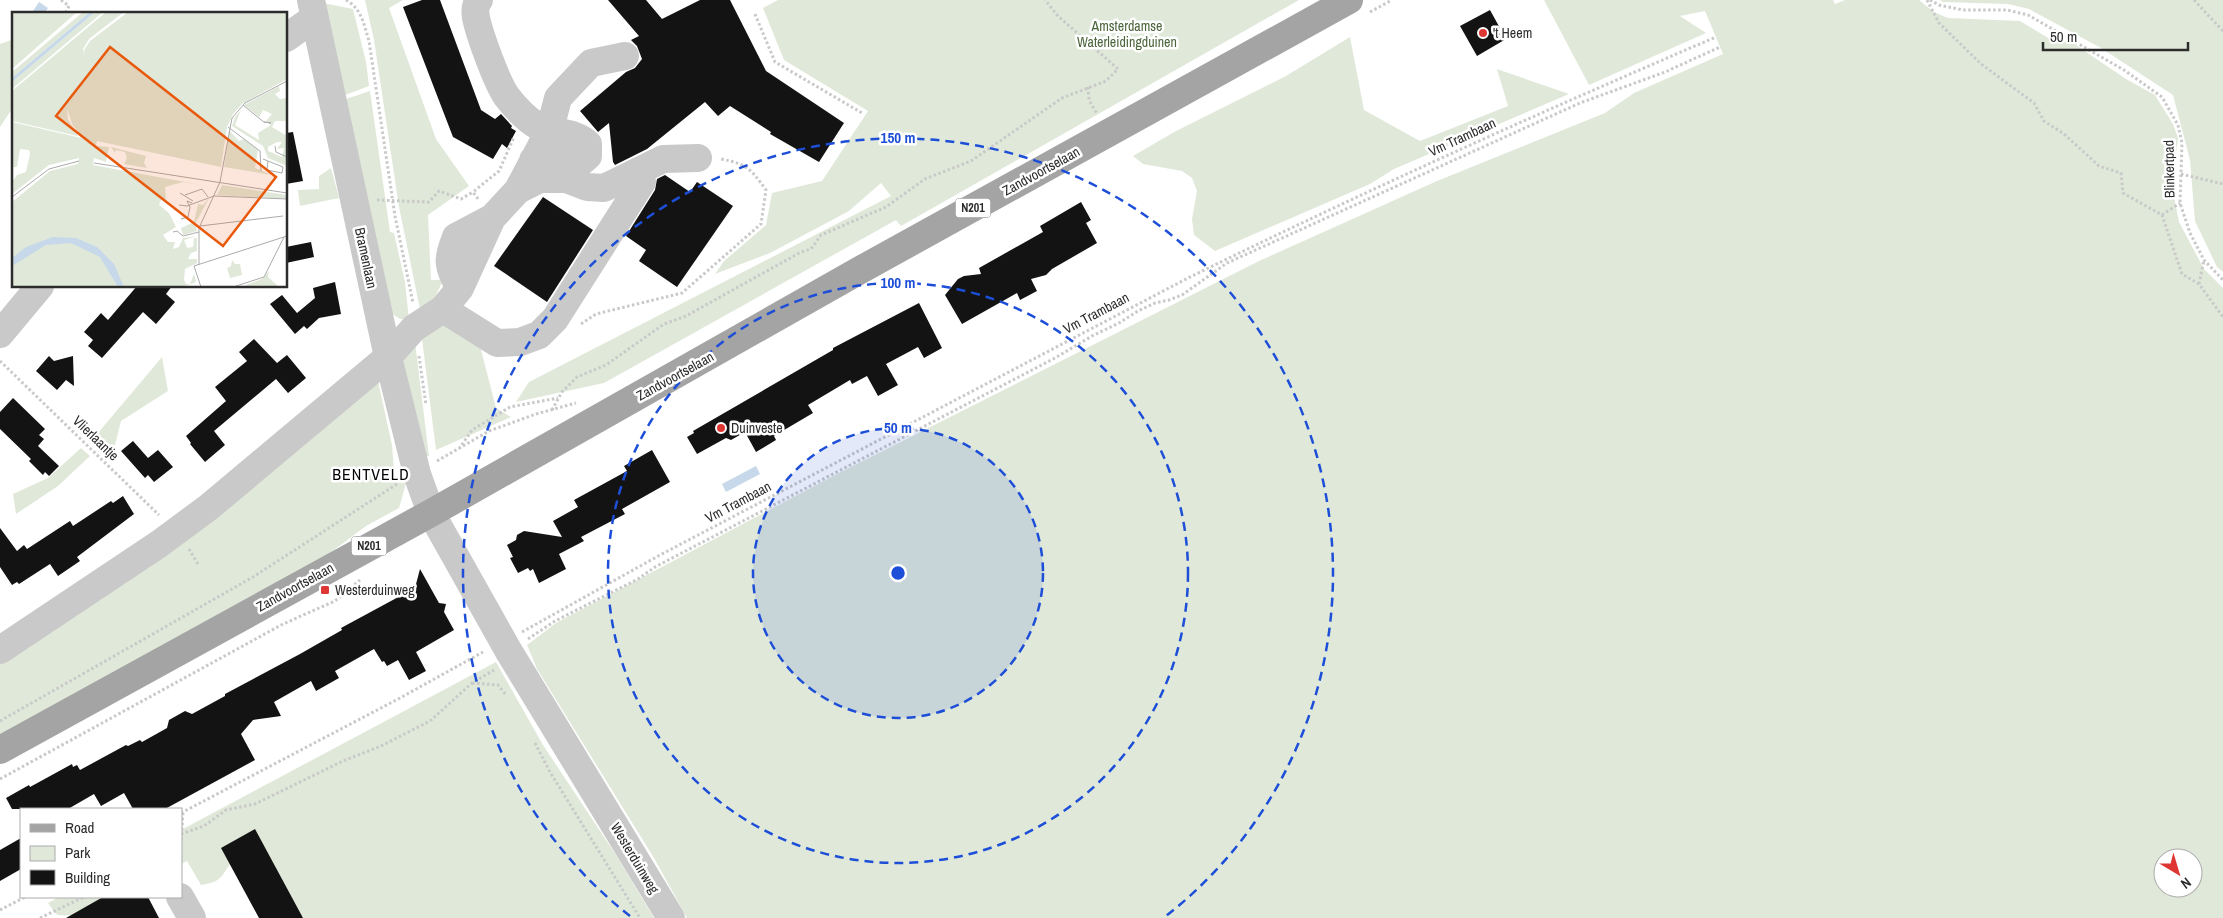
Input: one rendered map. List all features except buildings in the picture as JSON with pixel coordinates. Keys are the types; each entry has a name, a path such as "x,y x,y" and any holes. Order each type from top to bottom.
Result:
{"main road":[{"name":"Zandvoortselaan","path":"0,750 431,513 862,269 1349,0"}],"street":[{"path":"479,0 476,5 476,18 500,85 508,97 524,115 538,126 580,137 588,144 588,156 580,163 554,157 533,160"},
{"path":"288,36 312,9"},
{"name":"Bramenlaan","path":"312,9 388,357 417,474 431,513"},
{"path":"0,650 151,550 209,507 388,357 414,328 443,309 460,288 492,218 518,190 550,129 558,98 591,63 625,56"},
{"path":"518,190 540,179 566,179 587,187 604,188 663,159 698,158"},
{"path":"443,309 497,343 520,342 539,335 555,319 642,182"},
{"path":"0,334 38,288"},
{"name":"Westerduinweg","path":"431,513 508,649 671,918"},
{"path":"181,898 192,918"}],"path":[{"path":"61,0 69,6 66,12"},
{"path":"346,0 362,17 369,41 393,202 412,292 414,328 427,414"},
{"path":"551,410 558,398 577,378 606,365 664,324 686,316 801,252 811,249 821,235 886,207 925,179 971,161 1062,98 1106,81 1118,70 1058,16 1045,0"},
{"path":"1929,0 1939,23 1981,64 2034,103 2044,121 2064,134 2099,166 2121,173 2123,193 2162,215 2182,274 2199,284 2223,317"},
{"name":"Blinkertpad","path":"1929,0 1939,5 1963,10 2007,10 2028,15 2124,70 2162,97 2178,124 2182,143 2180,203 2190,233 2204,260 2223,280"},
{"path":"2194,0 2223,31"},
{"path":"755,14 775,62 862,113"},
{"name":"Vm Trambaan","path":"508,649 660,555 1196,274 1273,236 1584,94 1716,37"},
{"path":"508,649 498,668 472,684 451,704 422,726 381,746 343,760 255,804 226,810 204,826 182,834 182,812 508,649 524,642 554,621 638,579 655,567 1055,358 1092,336 1119,323 1138,310 1182,295 1227,263 1580,103 1665,72 1720,47"},
{"path":"1088,87 1088,100 1100,118"},
{"path":"375,200 428,202 439,191 461,199 499,171 524,115"},
{"path":"573,329 596,314 682,293 761,224 766,190 751,170 734,162 698,158"},
{"path":"2181,174 2223,184"},
{"path":"473,192 492,218"},
{"path":"2162,215 2180,203"},
{"path":"2199,284 2204,260"},
{"name":"Vlierlaantje","path":"0,360 163,519 177,530"},
{"path":"458,450 472,430 510,407 558,398"},
{"path":"433,452 437,461"},
{"path":"0,779 283,624 335,601 362,579"},
{"path":"472,684 498,686 510,699"},
{"path":"533,738 550,772 640,918"},
{"path":"0,910 23,898"},
{"path":"40,918 82,898"}],"green space":[{"path":"365,0 403,0 389,8 436,139 469,186 428,215 431,280 443,280 433,302 421,314 399,207 374,40"},
{"name":"Amsterdamse Waterleidingduinen","path":"778,0 1299,0 901,226 896,220 604,383 516,402 529,382 891,196 881,183 849,211 770,253 715,274 724,261 766,225 772,193 822,181 868,111 784,60 763,8"},
{"path":"1544,0 1833,0 1835,4 1845,0 1919,0 1934,12 1948,18 2020,21 2050,39 2073,43 2126,79 2155,95 2173,124 2178,138 2172,186 2179,222 2204,269 2223,288 2223,918 687,918 654,858 537,669 527,645 556,623 839,473 1259,261 1437,181 1605,113 1634,93 1723,54 1705,11 1680,16 1706,33 1589,85"},
{"path":"1940,0 2223,0 2223,272 2217,267 2195,221 2190,160 2173,95 2101,48 2029,9 2008,4 1943,2"},
{"path":"323,3 353,9 366,62 369,86 340,97"},
{"path":"1350,37 1364,110 1420,141 1508,106 1497,69 1569,94 1394,169 1370,184 1215,251 1194,235 1192,219 1197,191 1192,178 1182,171 1143,164 1133,156 1176,131 1286,76"},
{"path":"12,40 12,109 0,127 0,44"},
{"path":"370,91 390,232 394,233 405,282 409,320 400,319 385,309 343,100"},
{"path":"331,168 339,198 300,206 298,190 319,189 319,176"},
{"path":"450,323 479,342 496,408 511,417 436,450 422,339 436,325"},
{"path":"415,342 429,456 421,458 397,359"},
{"path":"162,357 168,391 121,421 115,445 100,449 92,440"},
{"path":"378,381 392,445 395,482 406,483 399,508 366,526 330,553 0,735 0,658"},
{"path":"81,448 90,456 58,486 16,514 13,494 48,478"},
{"path":"496,662 543,745 616,855 654,918 265,918 230,864 219,879 212,883 201,885 187,861 182,864 182,829"},
{"path":"57,898 120,898 74,915 58,915 48,903"}],"water":[{"path":"39,2 48,8 45,12 32,12"},
{"path":"756,466 760,474 726,492 722,484"}],"place":[{"name":"'t Heem","path":"1483,33"},
{"name":"Duinveste","path":"721,428"},
{"name":"Westerduinweg","path":"325,590"}],"district":[{"name":"BENTVELD","path":"371,474"}]}
